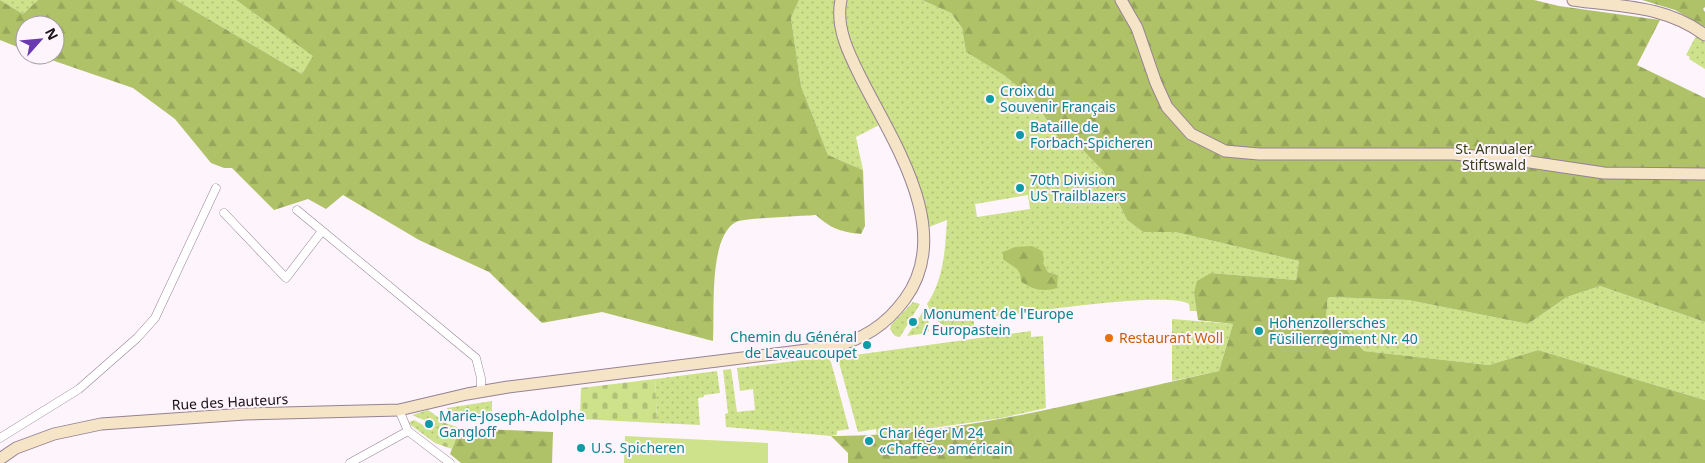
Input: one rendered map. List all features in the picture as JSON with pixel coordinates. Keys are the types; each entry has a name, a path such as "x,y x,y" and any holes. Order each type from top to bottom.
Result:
{"street":[{"name":"Rue des Hauteurs","path":"0,459 16,448 54,434 101,424 245,414 399,410 467,394 831,348 858,339 874,331 897,310 911,290 922,259 924,229 921,208 902,161 852,62 842,36 841,0"},
{"path":"1121,0 1137,28 1156,83 1167,107 1191,134 1225,152 1259,154 1454,154 1604,172 1705,174"},
{"path":"1573,0 1650,9 1677,18 1705,35"},
{"path":"0,438 79,388 137,338 155,318 216,188"},
{"path":"297,210 476,358 481,378 481,392"},
{"path":"224,213 286,278 322,231"},
{"path":"399,410 408,431 440,460 450,463"},
{"path":"350,463 408,431"}],"green space":[{"path":"0,0 38,0 23,14"},
{"path":"0,0 23,14 38,0 176,0 302,74 313,56 236,0 799,0 791,18 801,86 828,155 863,170 865,226 861,234 848,232 832,227 816,215 761,218 736,222 727,230 717,259 713,341 602,312 542,323 489,272 419,240 343,195 326,209 308,199 274,210 232,168 224,168 211,163 175,119 133,88 65,65 65,15 15,15 15,46 0,40"},
{"path":"176,0 236,0 314,56 302,74"},
{"path":"799,0 922,0 951,13 962,28 966,52 1005,76 1034,100 1059,139 1078,145 1103,171 1127,220 1143,232 1175,232 1299,261 1296,280 1211,273 1194,293 1197,311 1190,311 1189,304 1175,300 1151,300 1086,305 974,320 974,326 945,326 931,313 927,304 937,285 940,274 947,220 924,229 883,123 856,137 863,170 828,155 801,86 791,18","holes":["1028,195 1030,209 977,217 975,204","1043,263 1048,272 1058,275 1021,273 1018,268"]},
{"name":"St. Arnualer Stiftswald","path":"922,0 1534,0 1559,6 1660,20 1637,65 1705,98 1705,322 1600,286 1567,297 1528,324 1408,300 1328,297 1326,318 1345,328 1364,351 1489,365 1538,350 1705,400 1705,463 848,463 848,453 831,436 879,435 977,423 1075,404 1219,371 1233,324 1198,320 1194,293 1197,281 1211,273 1296,280 1299,261 1175,232 1143,232 1127,220 1103,171 1078,145 1059,139 1034,100 1005,76 966,52 962,28 951,13"},
{"path":"1642,0 1705,0 1705,7 1703,9 1705,12 1705,27 1675,10"},
{"path":"1696,36 1705,42 1705,69 1686,55"},
{"path":"1032,246 1042,251 1043,263 1048,272 1058,275 1057,288 1043,290 1029,286 1021,281 1018,270 1003,259 1003,252 1015,247"},
{"path":"1600,286 1705,322 1705,400 1538,350 1489,365 1364,351 1356,339 1326,319 1328,297 1408,300 1528,324 1567,297"},
{"path":"913,302 920,304 900,337 895,336 890,329 891,325"},
{"path":"924,310 929,323 929,331 927,333 907,336"},
{"path":"1172,319 1233,324 1219,371 1172,381"},
{"path":"1031,331 1031,337 1043,336 1046,408 1002,418 877,436 876,429 858,432 838,359 840,357"},
{"path":"827,357 831,362 849,429 837,431 837,435 831,436 726,427 725,414 728,413 723,370 731,369 737,412 755,410 753,389 740,391 737,368"},
{"path":"717,371 720,393 704,395 704,397 698,398 700,425 657,423 655,379"},
{"path":"655,379 657,423 580,419 581,388"},
{"path":"492,401 492,419 452,416 447,408"},
{"path":"428,410 445,422 442,422 435,443 408,423 414,420 432,430 435,422 427,419 426,421 412,415"},
{"path":"442,422 460,428 452,449 435,443"},
{"path":"460,428 553,432 552,463 461,463 450,454"},
{"path":"625,436 768,443 768,463 624,463"}],"place":[{"name":"Croix du Souvenir Français","path":"990,99"},
{"name":"Bataille de Forbach-Spicheren","path":"1020,135"},
{"name":"70th Division US Trailblazers","path":"1020,188"},
{"name":"Monument de l'Europe / Europastein","path":"913,322"},
{"name":"Hohenzollersches Füsilierregiment Nr. 40","path":"1259,331"},
{"name":"Restaurant Woll","path":"1109,338"},
{"name":"Chemin du Général de Laveaucoupet","path":"867,345"},
{"name":"Marie-Joseph-Adolphe Gangloff","path":"429,424"},
{"name":"Char léger M 24 «Chaffee» américain","path":"869,441"},
{"name":"U.S. Spicheren","path":"581,448"}]}
